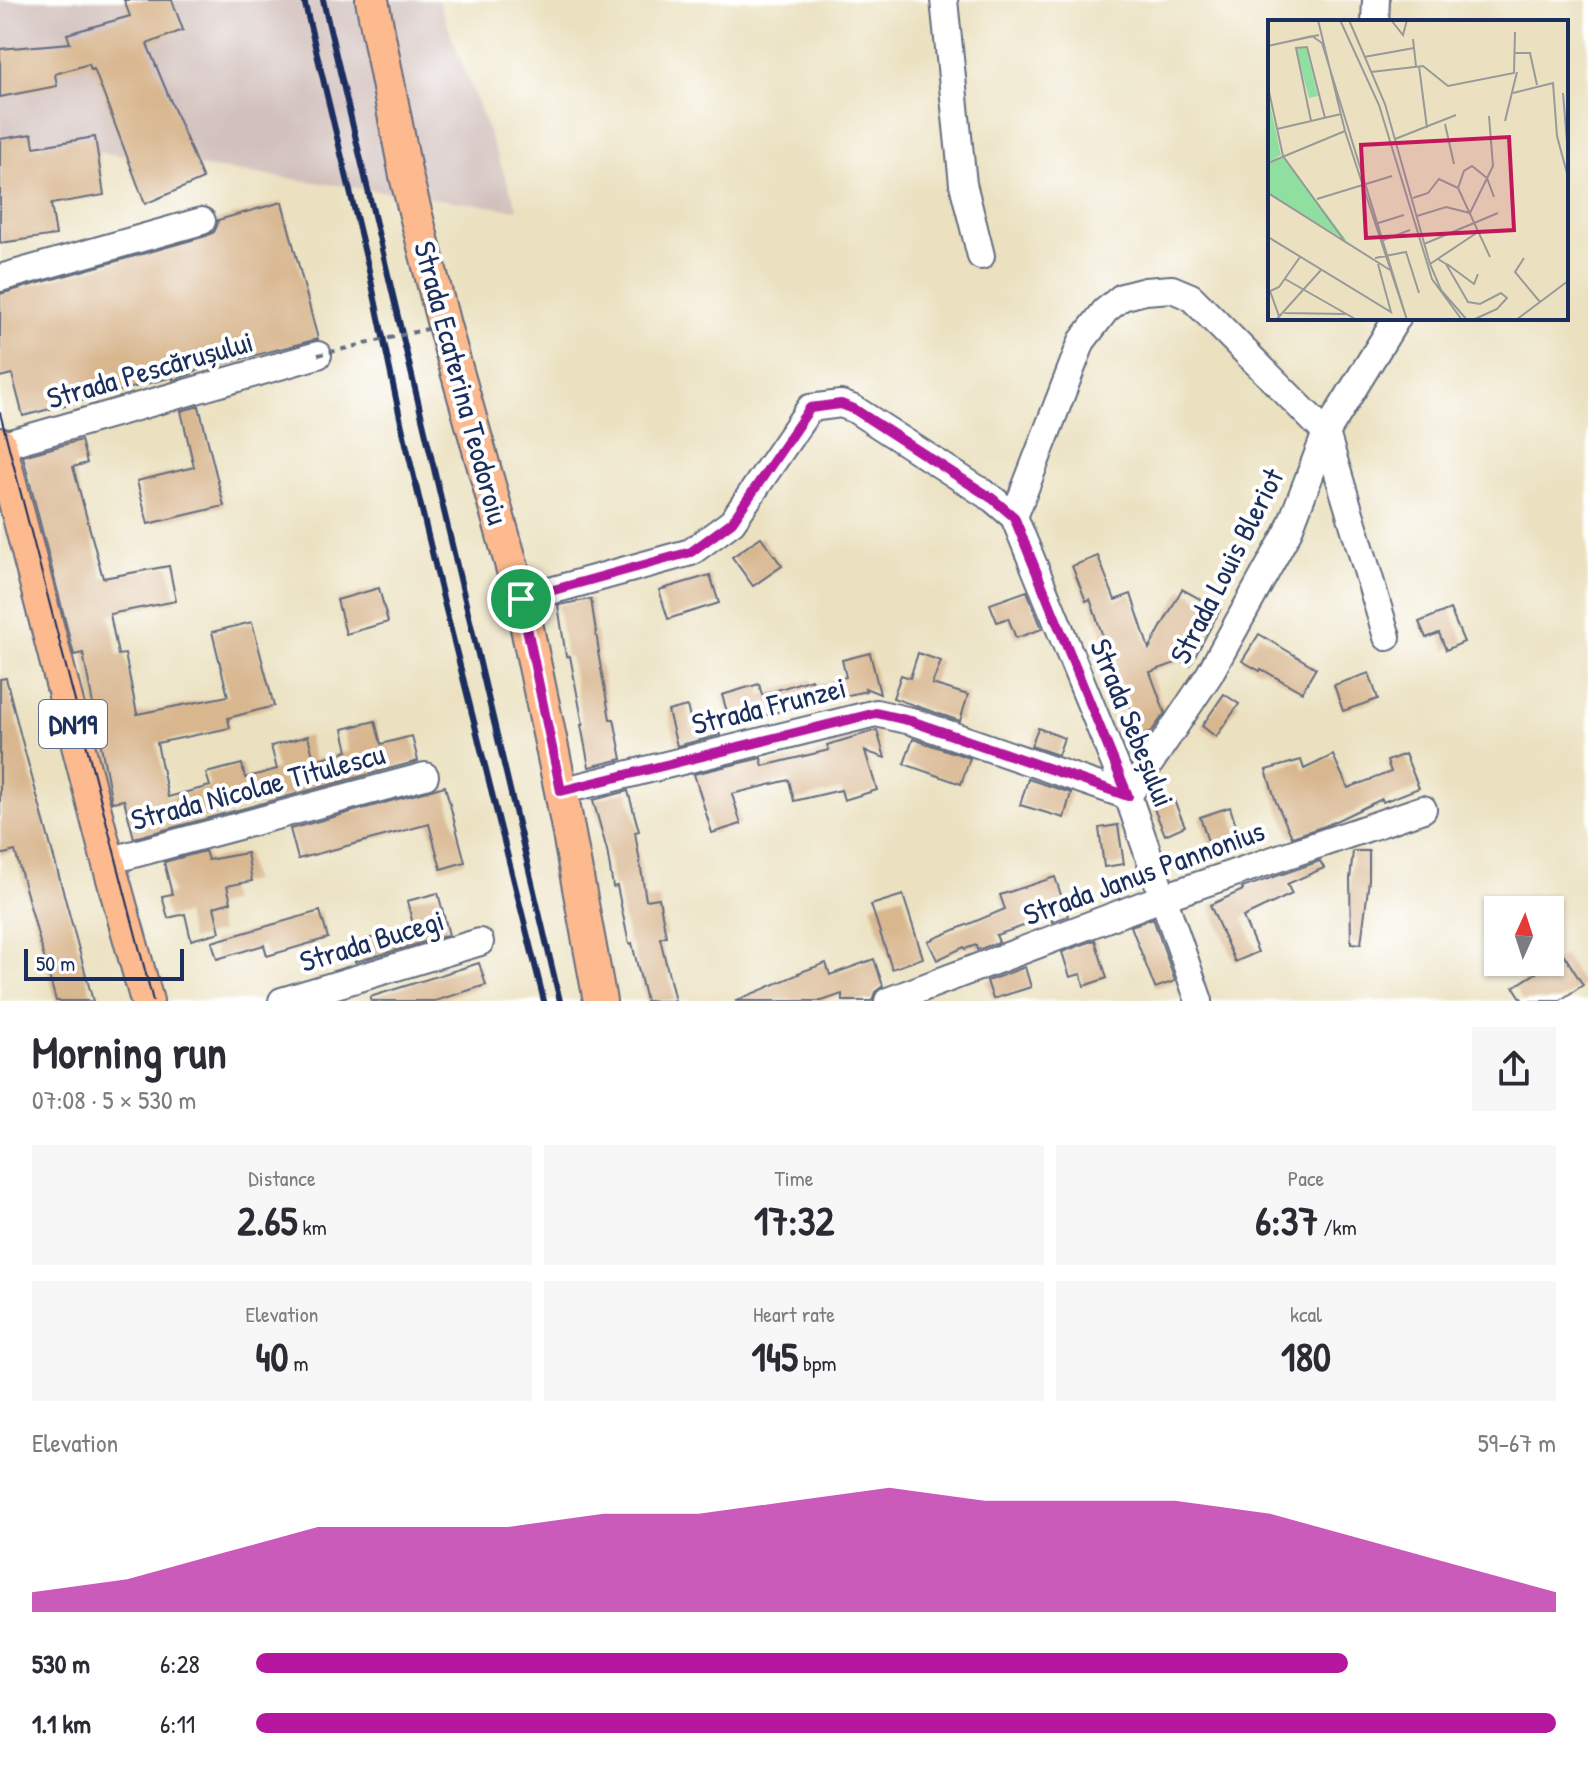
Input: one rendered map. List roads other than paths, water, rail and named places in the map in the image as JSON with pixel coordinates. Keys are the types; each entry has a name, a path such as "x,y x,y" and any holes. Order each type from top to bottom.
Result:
{"main road":[{"name":"Strada Ecaterina Teodoroiu","path":"372,0 406,176 444,325 521,599 600,1001"},
{"name":"DN19","path":"0,445 147,1001"}],"street":[{"path":"944,0 963,184 981,256"},
{"path":"1375,20 1376,0"},
{"path":"0,278 202,221"},
{"path":"521,599 691,552 732,522 810,408 841,404 854,409 993,499 1014,517 1082,341 1105,311 1122,297 1172,289 1191,297 1326,433 1387,637"},
{"name":"Strada Louis Bleriot","path":"1128,796 1209,675 1288,532 1326,433 1396,320"},
{"name":"Strada Pescărușului","path":"0,445 318,355"},
{"name":"Strada Sebeșului","path":"1014,517 1128,796 1199,1001"},
{"name":"Strada Frunzei","path":"561,791 876,713 911,721 1128,796"},
{"name":"Strada Nicolae Titulescu","path":"108,861 425,776"},
{"name":"Strada Janus Pannonius","path":"888,1001 1164,897 1423,809"},
{"name":"Strada Bucegi","path":"282,1001 480,942"}],"tram line":[{"path":"0,413 153,1001"}],"railway":[{"path":"304,0 442,594 544,1001"},
{"path":"323,0 560,1001"}]}
